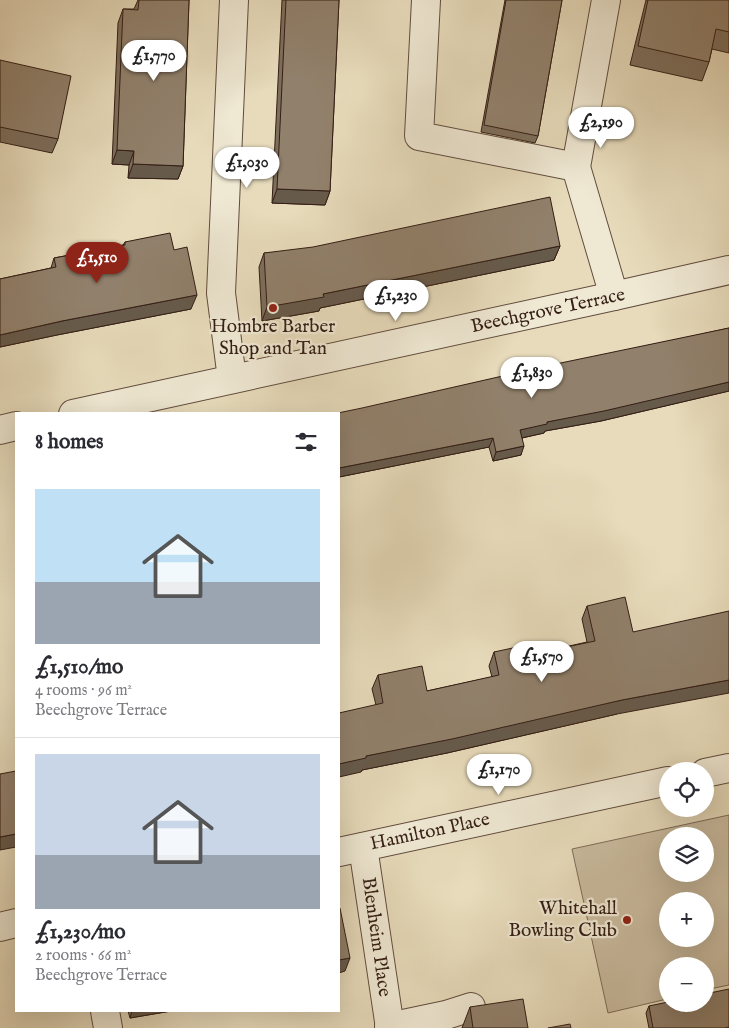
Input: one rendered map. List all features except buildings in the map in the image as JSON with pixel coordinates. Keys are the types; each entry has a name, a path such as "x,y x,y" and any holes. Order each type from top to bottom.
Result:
{"street":[{"path":"232,378 221,293 234,0"},
{"path":"426,0 420,136 576,167"},
{"path":"606,0 576,167 614,296"},
{"name":"Beechgrove Terrace","path":"82,412 729,270"},
{"path":"0,430 15,426"},
{"path":"714,771 729,768"},
{"name":"Hamilton Place","path":"351,850 659,783"},
{"name":"Blenheim Place","path":"351,850 390,1027"},
{"path":"0,926 15,923"},
{"path":"390,1027 446,1015 471,1007"},
{"path":"105,1012 108,1028"}],"shaded area":[{"name":"Whitehall Bowling Club","path":"729,815 729,985 714,988 714,957 659,957 659,1001 608,1013 572,849 659,830 659,882 714,882 714,827 674,827"}],"place":[{"name":"Hombre Barber Shop and Tan","path":"273,308"},
{"name":"Whitehall Bowling Club","path":"627,920"}]}
